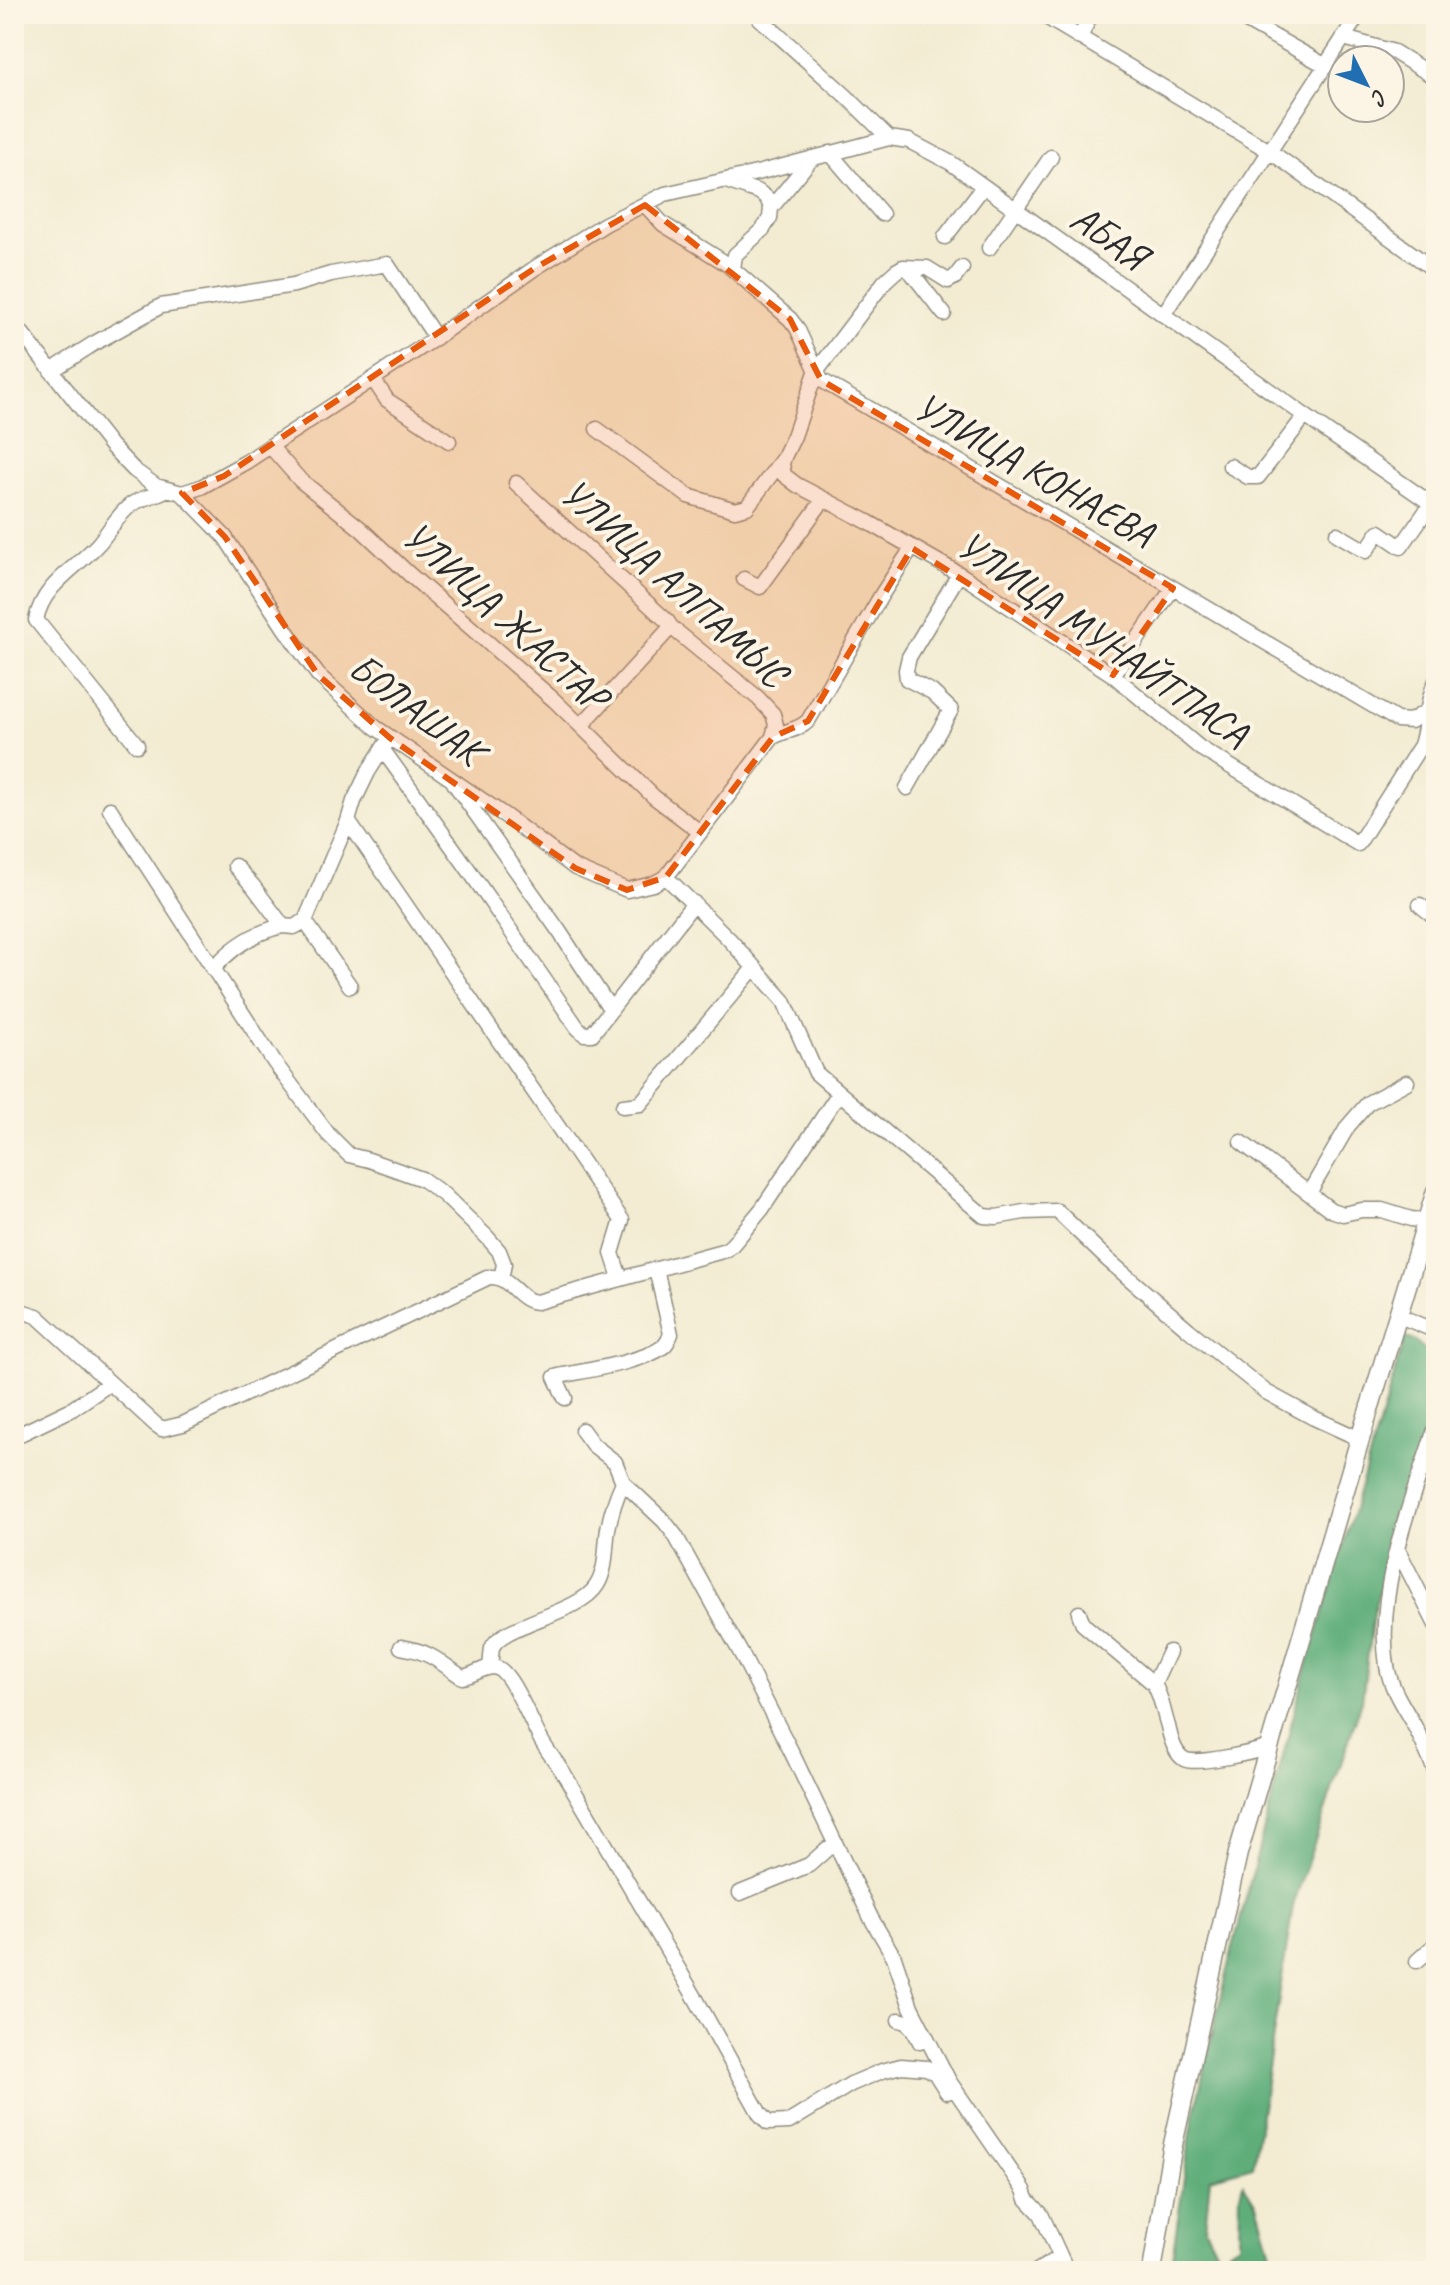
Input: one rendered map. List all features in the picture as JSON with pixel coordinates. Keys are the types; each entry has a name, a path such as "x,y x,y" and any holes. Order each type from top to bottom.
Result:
{"main road":[{"path":"1152,2271 1172,2149 1238,1853 1436,1191"}],"street":[{"name":"АБАЯ","path":"755,14 889,138 909,141 951,163 1434,505"},
{"path":"1041,14 1271,152 1436,271"},
{"path":"1080,38 1091,14"},
{"path":"1163,315 1326,66 1234,14"},
{"path":"1340,44 1359,14"},
{"path":"1344,38 1394,52 1436,78"},
{"path":"14,323 111,446 134,470 156,486 182,493 224,476 605,224 665,194 889,138"},
{"path":"830,153 882,214"},
{"path":"989,248 1051,157"},
{"path":"771,208 812,158"},
{"path":"722,179 759,192 767,198 771,208 770,218 763,229 735,255 733,269"},
{"path":"945,237 983,187"},
{"name":"УЛИЦА КОНАЕВА","path":"645,205 663,224 733,269 790,319 821,380 1397,720 1411,721 1432,708"},
{"path":"51,371 161,306 294,285 331,274 387,264 436,338"},
{"path":"903,267 911,272 944,314"},
{"path":"597,429 688,496 735,510 747,507 784,457 816,372 885,281 903,267 927,268 948,281 962,268"},
{"path":"373,379 387,400 449,441"},
{"path":"1230,466 1248,477 1258,477 1305,416"},
{"name":"УЛИЦА ЖАСТАР","path":"270,446 300,480 361,529 581,726 654,797 700,832"},
{"name":"УЛИЦА МУНАЙТПАСА","path":"784,457 782,470 788,479 959,574 1113,675 1200,748 1358,844 1421,745 1432,708"},
{"name":"УЛИЦА АЛПАМЫС","path":"516,483 671,627 758,698 773,714 776,725 773,737"},
{"path":"137,745 36,620 48,593 58,580 90,553 124,510 167,489"},
{"name":"БОЛАШАК","path":"182,493 225,537 318,675 386,744 450,777 575,868 627,890 653,884 666,877"},
{"path":"744,579 760,587 824,499"},
{"path":"1337,534 1366,551 1379,532 1401,547 1434,505"},
{"path":"912,548 808,721 801,728 773,737 666,877 784,1001 816,1073 984,1216 1057,1211 1108,1260 1266,1392 1360,1439"},
{"path":"907,788 951,710 932,692 907,679 909,657 959,574"},
{"path":"1113,675 1173,588"},
{"path":"581,726 671,627"},
{"path":"1432,708 1428,697 1436,681"},
{"path":"213,969 235,946 272,928 294,927 305,921 354,801 386,744 466,866 584,1034 592,1034 694,903"},
{"path":"450,777 611,1010"},
{"path":"110,809 274,1062 328,1134 349,1155 422,1179 444,1195 499,1251 504,1264 501,1279"},
{"path":"348,821 622,1220 612,1253 620,1278"},
{"path":"235,866 283,926"},
{"path":"1420,905 1436,918"},
{"path":"305,921 350,986"},
{"path":"623,1106 640,1104 754,968"},
{"path":"1309,1193 1348,1126 1368,1103 1407,1082"},
{"path":"14,1311 37,1316 144,1416 162,1429 183,1424 489,1277 501,1279 528,1301 537,1302 726,1250 762,1209 839,1093"},
{"path":"1241,1142 1331,1210 1343,1214 1382,1210 1427,1221"},
{"path":"565,1398 555,1377 640,1358 664,1346 671,1334 656,1269"},
{"path":"1397,1315 1436,1331"},
{"path":"14,1437 72,1409 109,1384"},
{"path":"1436,1426 1397,1548 1385,1617 1387,1667 1398,1700 1415,1727 1436,1772"},
{"path":"582,1430 593,1445 615,1462 623,1482 675,1535 743,1657 871,1918 894,1957 911,2007 949,2081 1024,2190 1027,2199 1041,2214 1065,2266"},
{"path":"490,1667 492,1648 507,1631 547,1617 589,1595 598,1584 614,1504 623,1482"},
{"path":"1397,1548 1431,1601 1436,1625"},
{"path":"1079,1613 1083,1624 1154,1684 1162,1696 1167,1725 1180,1757 1188,1761 1214,1759 1269,1747"},
{"path":"401,1647 427,1653 462,1677 472,1676 490,1667 503,1671 768,2123 789,2122 851,2084 882,2071 901,2066 927,2068 935,2073"},
{"path":"1154,1684 1169,1652"},
{"path":"740,1893 809,1865 836,1845"},
{"path":"1417,1961 1436,1944"},
{"path":"899,2020 911,2027 935,2073 963,2115 987,2135"},
{"path":"1037,2271 1052,2262 1065,2266"}],"highlighted area":[{"path":"645,205 790,319 821,380 1173,588 1113,675 912,548 808,721 773,737 666,877 627,890 575,868 390,738 318,675 225,537 182,493 224,476 535,268"}],"green space":[{"path":"1405,1338 1414,1340 1433,1357 1435,1399 1373,1613 1362,1701 1293,1906 1253,2166 1210,2178 1205,2229 1219,2256 1239,2244 1243,2183 1258,2207 1276,2271 1170,2271 1193,2119 1227,1970 1302,1683"}]}
